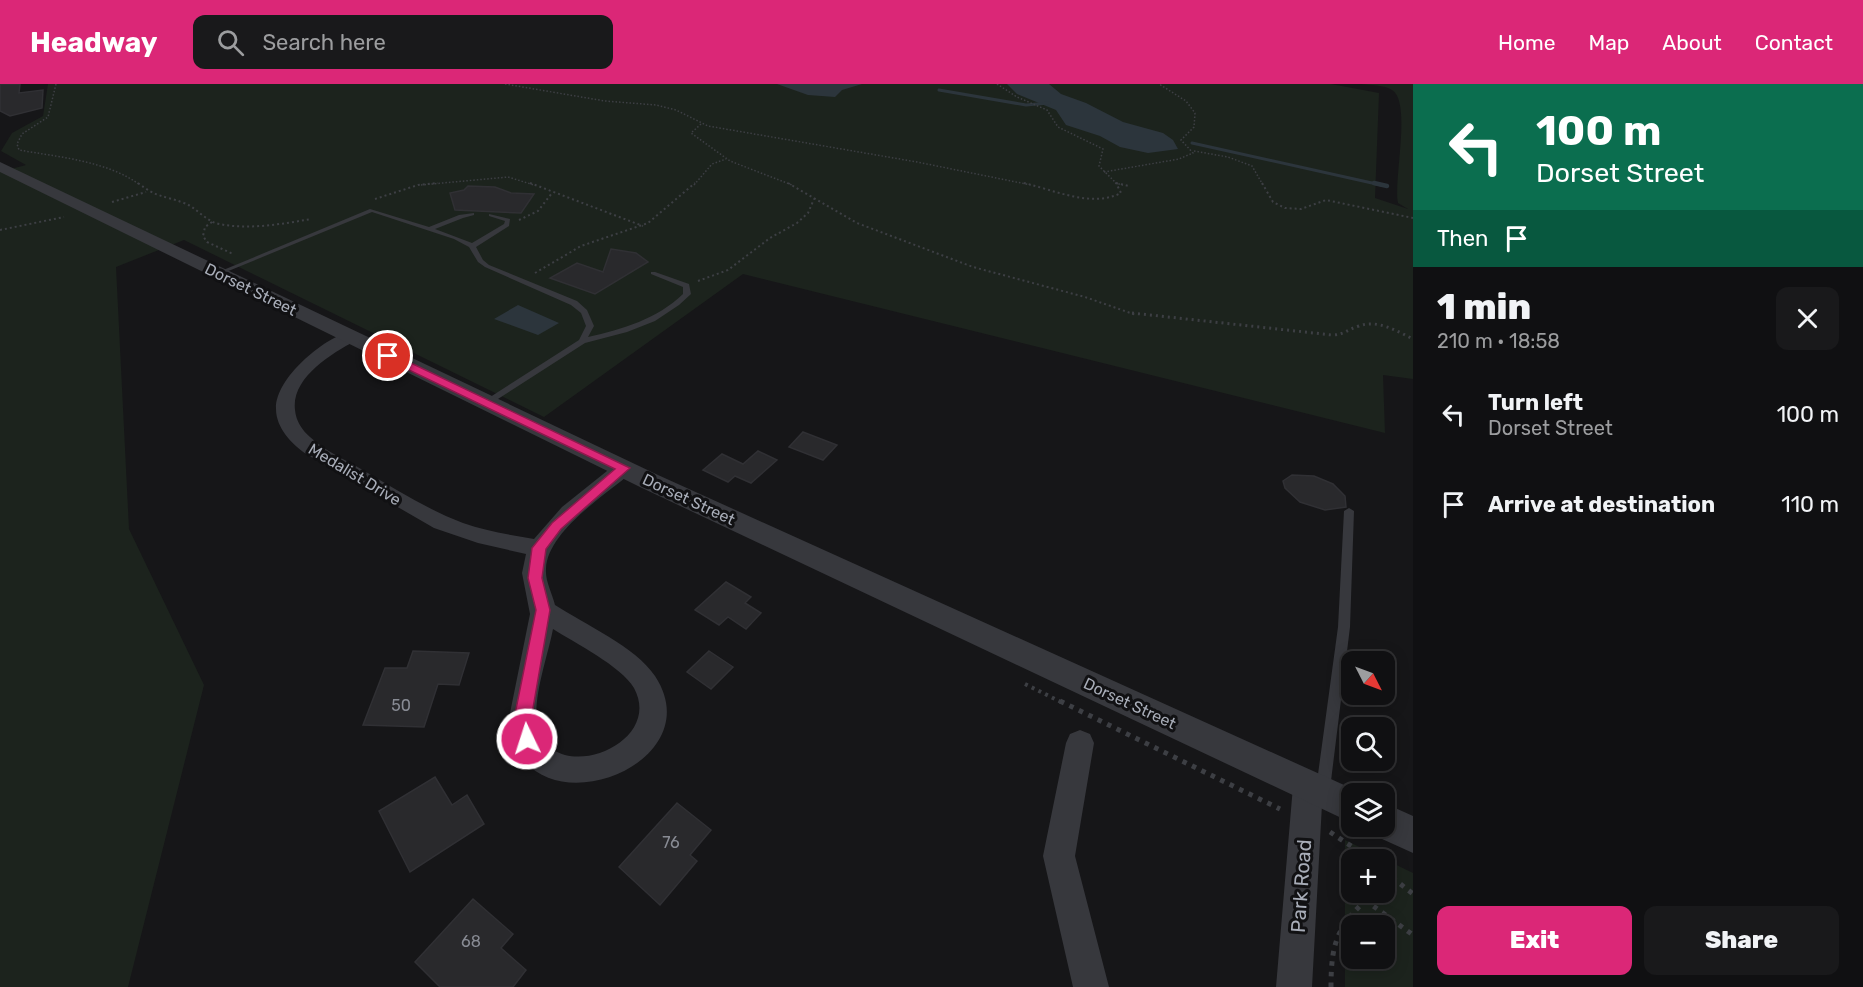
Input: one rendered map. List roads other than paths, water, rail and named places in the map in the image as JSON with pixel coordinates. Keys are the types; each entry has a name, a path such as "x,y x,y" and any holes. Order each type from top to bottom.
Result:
{"street":[{"name":"Dorset Street","path":"0,166 348,337 624,468 1341,801"},
{"name":"Medalist Drive","path":"348,337 315,358 293,383 285,405 286,416 301,441 444,524 491,540 539,548"},
{"path":"543,610 630,668 647,685 653,702 652,721 639,745 616,763 600,768 570,770 544,759 527,739 524,714 543,610 535,578 539,548 556,526 624,468"},
{"path":"1080,743 1059,856 1091,987"},
{"name":"Park Road","path":"1293,987 1316,789"},
{"path":"1395,826 1413,835"}],"lane":[{"path":"219,273 372,210 472,246 480,261 487,266 580,308 590,326 582,341"},
{"path":"430,229 461,216 472,214"},
{"path":"472,246 508,222 505,218 491,215"},
{"path":"487,403 582,341 624,330 673,307 688,291 680,282 653,273"},
{"path":"1316,789 1344,627 1349,511"}],"waterway":[{"path":"939,90 1026,105 1049,103"},
{"path":"1192,143 1381,185"},
{"path":"1374,183 1387,186"}]}
